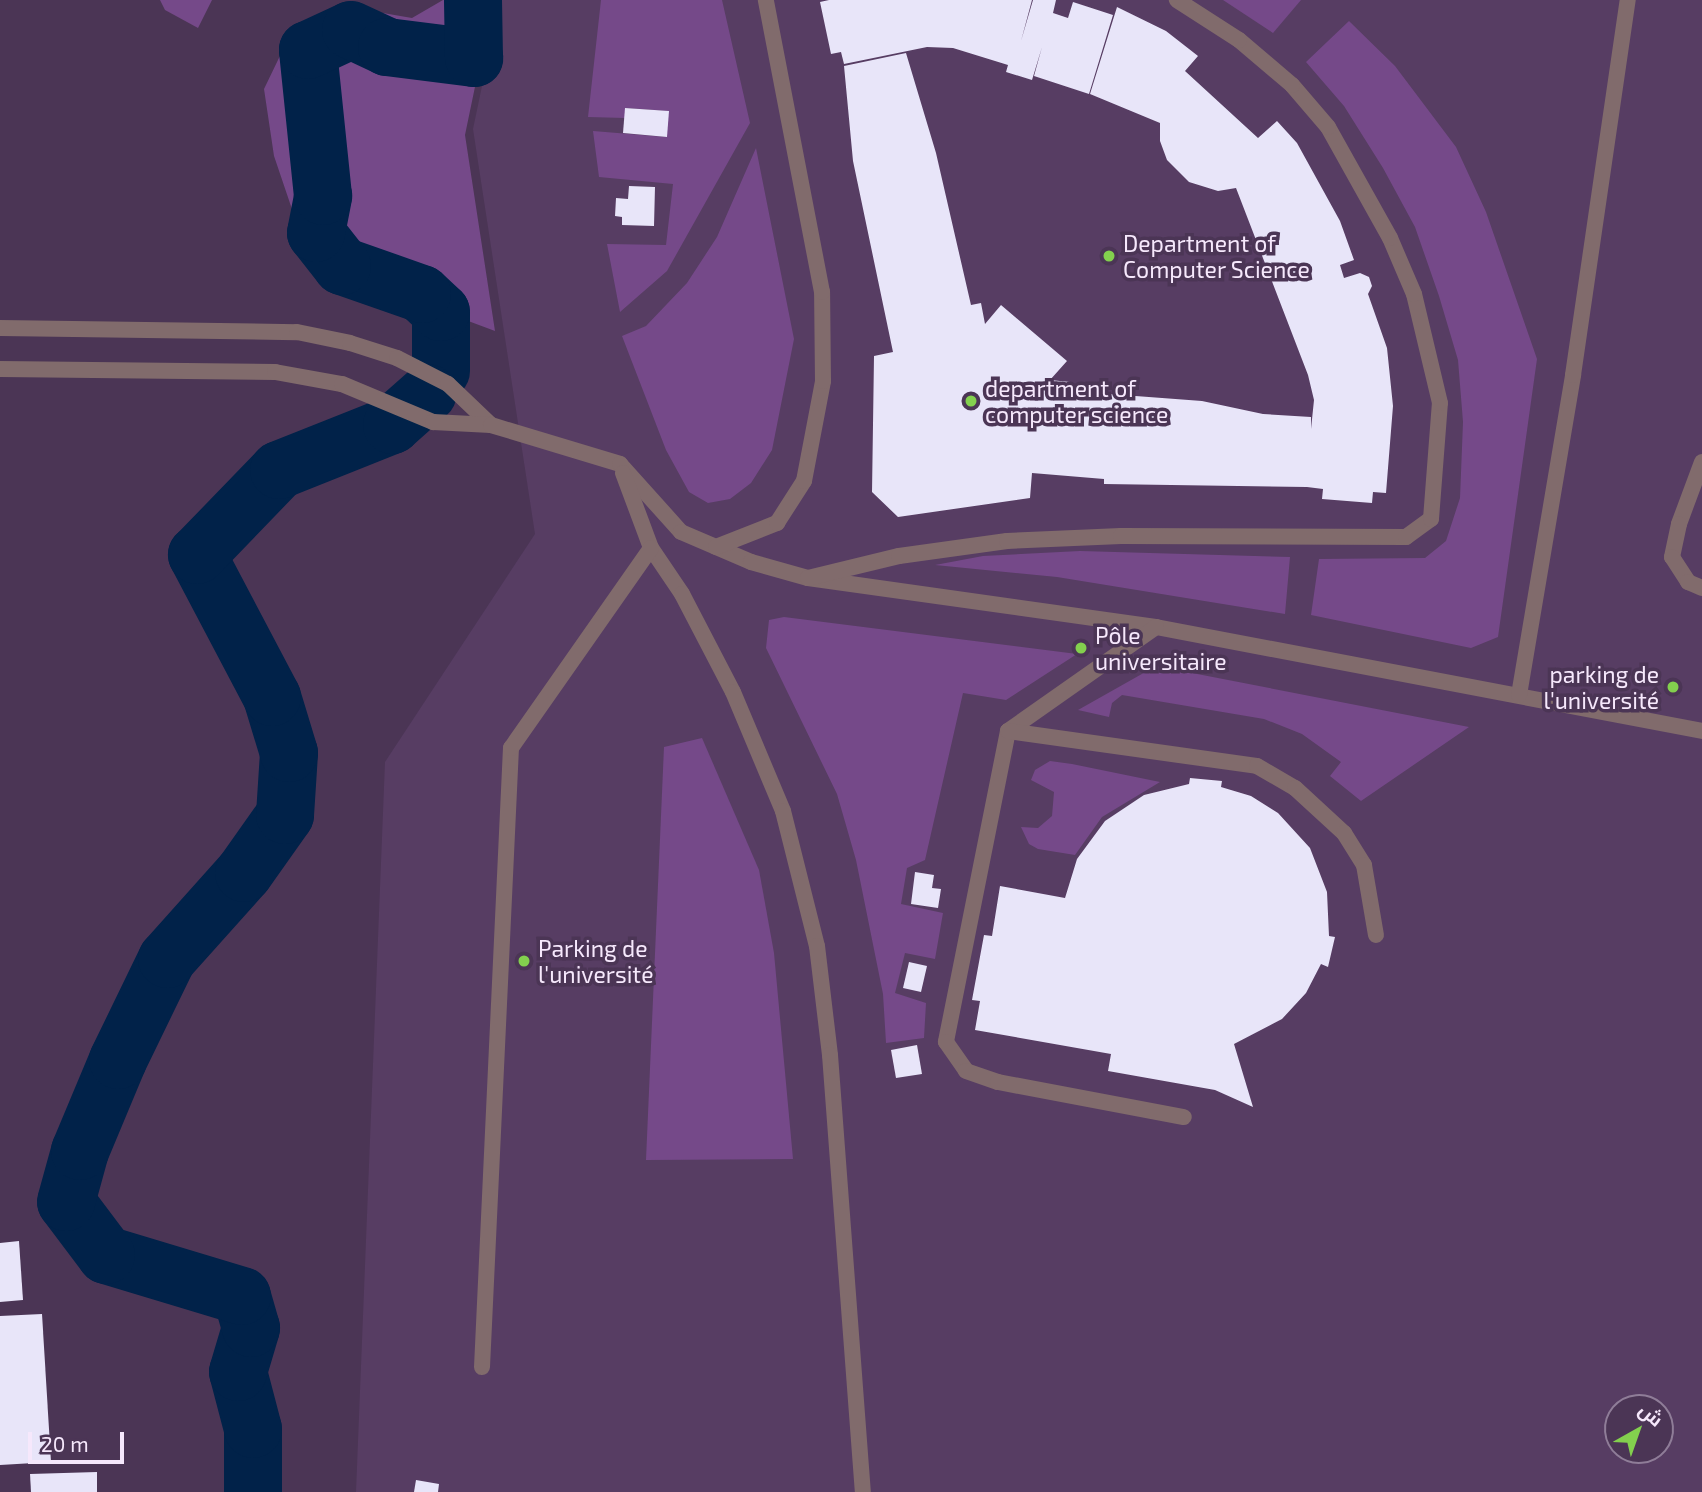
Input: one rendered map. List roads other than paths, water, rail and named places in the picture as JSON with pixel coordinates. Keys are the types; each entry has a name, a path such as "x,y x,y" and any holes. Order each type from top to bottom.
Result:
{"lane":[{"path":"716,547 777,523 804,481 822,381 822,292 766,0"},
{"path":"808,578 899,556 1007,541 1121,536 1406,537 1431,519 1440,402 1414,294 1390,238 1328,127 1292,85 1239,40 1177,0"},
{"path":"1519,695 1575,362 1628,0"},
{"path":"0,328 297,332 397,358 448,384 491,425"},
{"path":"0,369 275,372 342,384 433,422 491,425 620,464 681,532 716,547 808,578 1156,628 1702,731"},
{"path":"1702,461 1679,523 1672,557 1688,582 1702,588"},
{"path":"620,464 651,548 682,594 733,692 783,810 817,946 830,1055 863,1492"},
{"path":"482,1367 511,748 651,548"},
{"path":"1156,628 1008,731 946,1042 966,1071 998,1082 1184,1117"},
{"path":"1008,731 1257,766 1294,788 1344,833 1364,865 1376,935"}],"waterway":[{"path":"441,371 441,312 422,294 342,266 316,233 323,196 308,50 351,30 387,47 474,58 473,0"},
{"path":"253,1492 253,1429 238,1372 251,1328 242,1296 106,1255 66,1202 80,1151 118,1060 167,959 244,873 285,815 289,753 272,697 197,555 279,470 392,425 428,393"}],"place":[{"name":"Department of Computer Science","path":"1109,256"},
{"name":"department of computer science","path":"971,401"},
{"name":"Pôle universitaire","path":"1081,648"},
{"name":"parking de l'université","path":"1673,687"},
{"name":"Parking de l'université","path":"524,961"}]}
